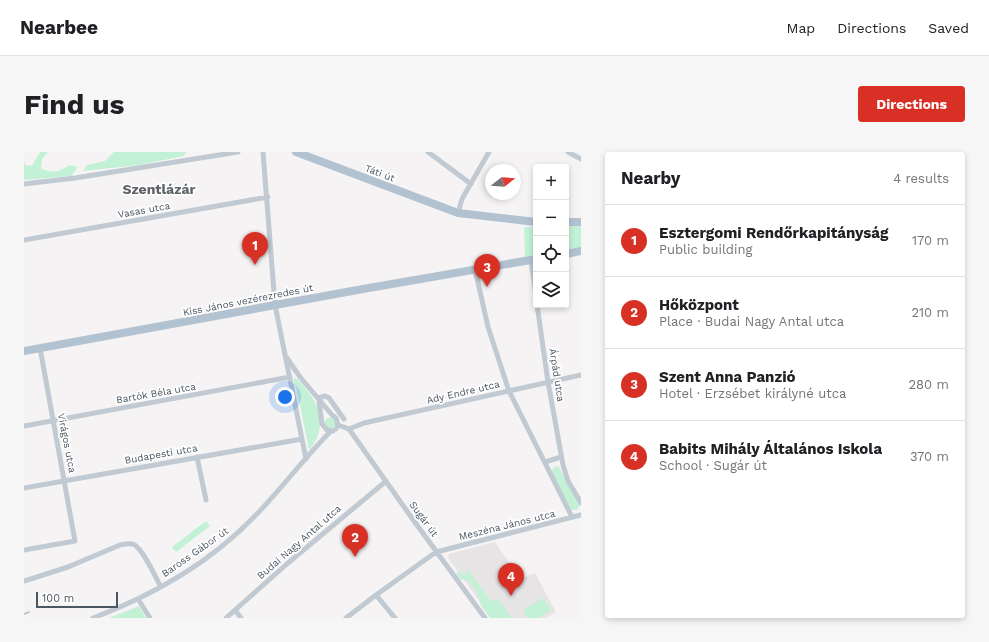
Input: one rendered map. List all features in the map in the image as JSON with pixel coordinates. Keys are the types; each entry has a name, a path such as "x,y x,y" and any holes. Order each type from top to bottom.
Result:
{"main road":[{"name":"Táti út","path":"296,152 458,213 533,222"},
{"path":"569,222 581,222"},
{"path":"569,253 581,251"},
{"name":"Kiss János vezérezredes út","path":"24,351 533,259"}],"street":[{"path":"24,184 76,178 238,152"},
{"path":"263,152 268,197 275,305 306,459"},
{"path":"428,152 471,184"},
{"path":"458,213 462,199 489,152"},
{"path":"569,153 581,159"},
{"name":"Vasas utca","path":"24,240 268,197"},
{"path":"475,269 488,327 509,391 572,517"},
{"name":"Árpád utca","path":"537,308 561,457 568,482 581,504"},
{"name":"Virágos utca","path":"24,550 75,541 40,348"},
{"path":"286,356 300,377 336,418 335,428 318,444"},
{"name":"Ady Endre utca","path":"350,429 364,423 581,375"},
{"name":"Bartók Béla utca","path":"24,426 290,377"},
{"path":"318,399 325,396 329,398 344,419"},
{"path":"318,399 324,429 318,444"},
{"path":"322,421 325,417 332,415"},
{"path":"324,429 350,429"},
{"name":"Sugár út","path":"350,429 385,482 485,618"},
{"name":"Budapesti utca","path":"24,488 302,439"},
{"name":"Baross Gábor út","path":"93,618 138,599 204,560 240,531 318,444"},
{"path":"197,457 206,500"},
{"path":"545,462 561,457"},
{"name":"Budai Nagy Antal utca","path":"226,618 288,563 385,482"},
{"name":"Meszéna János utca","path":"436,552 581,515"},
{"path":"24,581 63,569 127,543 133,544 139,550 160,587"},
{"path":"346,618 436,552"},
{"path":"376,595 395,618"},
{"path":"138,599 150,618"},
{"path":"235,610 241,618"}],"shaded area":[{"path":"495,542 520,579 535,573 556,612 546,618 492,618 448,558 449,554"}],"green space":[{"path":"40,152 48,152 42,159 41,169 56,172 69,165 78,167 71,176 24,180 24,160 25,165 32,166"},
{"path":"114,152 186,152 184,156 139,165 83,171 87,165 105,161"},
{"path":"569,226 581,226 581,247 569,249"},
{"path":"524,227 533,227 533,256 525,257"},
{"path":"294,378 301,382 311,396 316,404 320,419 318,435 309,450 296,385 294,385"},
{"path":"330,417 334,419 336,423 334,427 330,429 326,427 324,423 326,419"},
{"path":"555,466 559,467 580,505 577,510 571,510 551,472"},
{"path":"206,521 210,526 176,552 172,547"},
{"path":"468,570 491,601 498,599 511,617 510,618 490,618 481,605 476,590 469,581 460,579 456,573 459,571 463,575 466,575"},
{"path":"543,598 551,610 538,618 528,618 523,610"},
{"path":"139,606 146,618 109,618"}],"railway":[{"path":"24,614 29,612"}],"place":[{"name":"Esztergomi Rendőrkapitányság","path":"255,265"},
{"name":"Szent Anna Panzió","path":"487,287"},
{"name":"Hőközpont","path":"355,557"},
{"name":"Babits Mihály Általános Iskola","path":"511,596"}],"district":[{"name":"Szentlázár","path":"159,189"}]}
